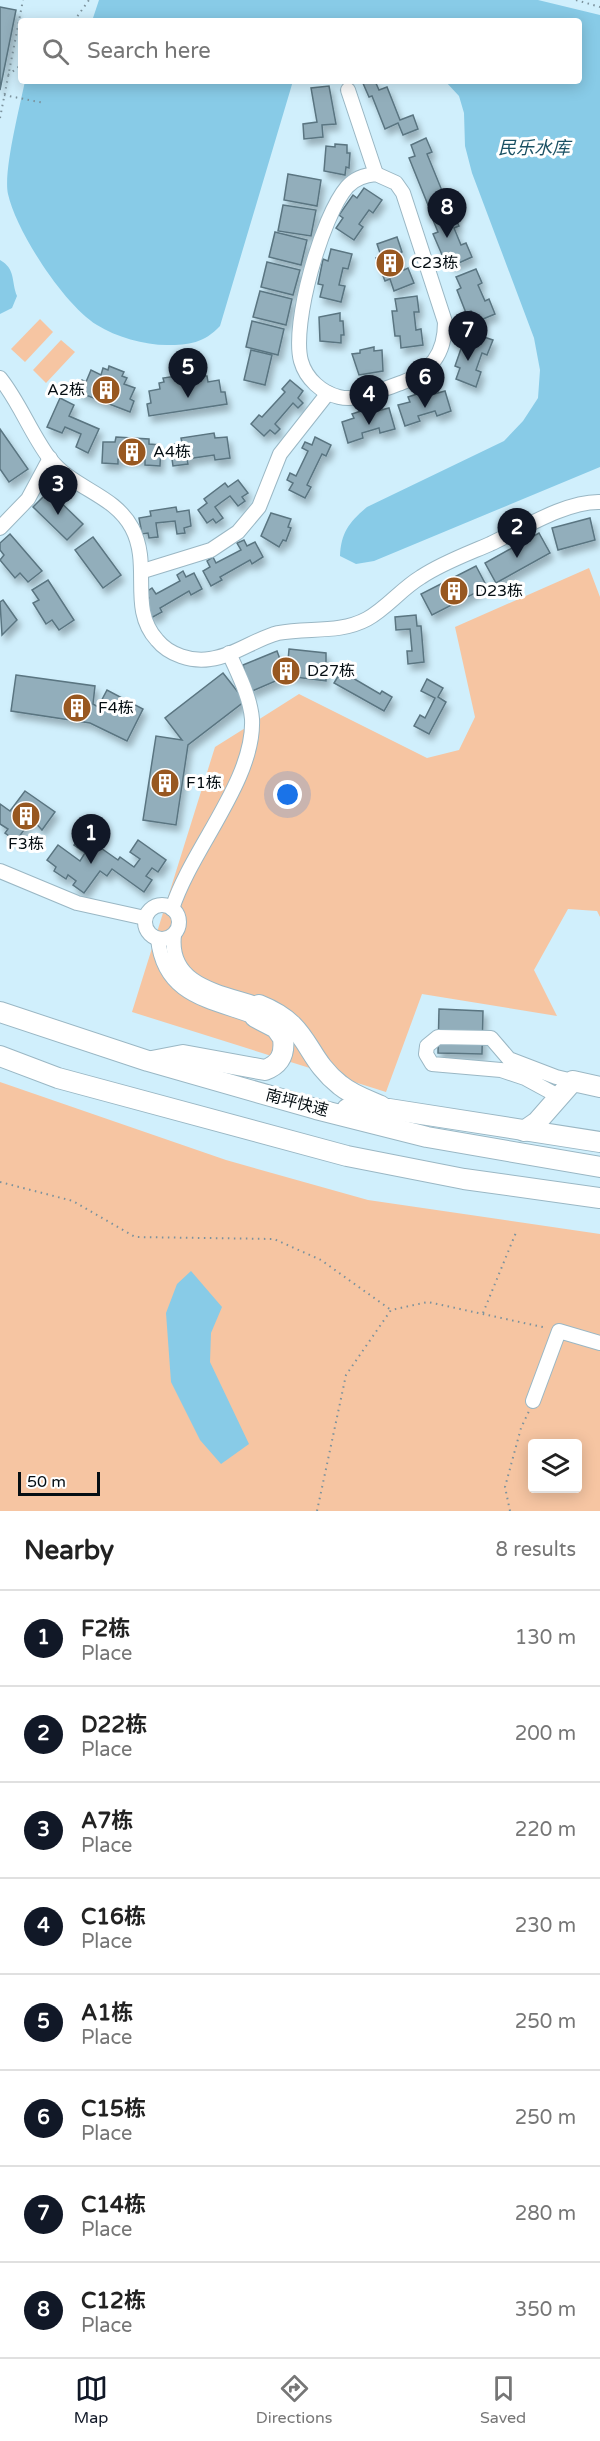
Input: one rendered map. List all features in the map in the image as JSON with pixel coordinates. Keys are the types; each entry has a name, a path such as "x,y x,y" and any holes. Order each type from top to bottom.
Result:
{"highway":[{"path":"147,1061 183,1055 265,1070 274,1066 282,1058 283,1038 276,1028 257,1011"},
{"path":"257,1011 280,1014 298,1029 314,1054 339,1084 389,1109"},
{"name":"南坪快速","path":"0,1012 147,1061 316,1109 427,1137 600,1167"},
{"path":"0,1056 79,1084 347,1156 464,1179 600,1198"},
{"path":"524,1131 537,1122 573,1081 600,1087"},
{"path":"316,1109 389,1109 600,1142"}],"street":[{"path":"348,90 376,174"},
{"path":"376,174 396,183 403,193 445,322 445,338 440,353 431,366 419,376 355,398 328,393 311,380 301,361 299,347 304,305 316,255 327,225 346,188 354,180 376,174"},
{"path":"0,378 19,405 50,458 65,475 111,502 122,513 138,540 143,571 141,607 146,625 157,641 173,653 192,659 211,659 280,633 347,627 366,619 434,569 574,505 600,502"},
{"path":"143,571 211,550 238,532 259,507 280,454 328,393"},
{"path":"0,528 28,499 50,458"},
{"path":"172,909 181,882 228,800 245,761 252,719 247,696 230,653"},
{"path":"0,871 77,903 145,918"},
{"path":"156,906 172,909 176,913 179,924 174,935 173,947 182,972 202,985 257,1011 192,993 171,980 159,953 158,939 146,929 145,918 156,906"},
{"path":"158,939 174,935"},
{"path":"560,1097 525,1078 501,1070 432,1064 426,1054 427,1046 438,1037 491,1038 509,1059 573,1081"},
{"path":"533,1401 559,1331 600,1343"}],"path":[{"path":"19,18 22,0"},
{"path":"576,0 600,7"},
{"path":"76,18 88,1"},
{"path":"0,118 18,21"},
{"path":"8,75 18,67"},
{"path":"4,95 44,103"},
{"path":"0,1182 73,1201 135,1237 274,1239 321,1260 391,1310"},
{"path":"483,1313 517,1230"},
{"path":"317,1511 346,1376 391,1310 428,1302 559,1331"},
{"path":"510,1511 505,1487 521,1428 533,1401"}],"shaded area":[{"path":"40,319 53,332 25,362 11,349"},
{"path":"61,340 75,352 46,383 33,370"},
{"path":"589,568 600,597 600,917 597,911 568,909 534,970 557,1016 422,994 386,1092 132,1012 215,747 299,694 427,758 459,750 475,717 455,627"},
{"path":"0,1082 226,1160 368,1200 600,1234 600,1511 0,1511"}],"water":[{"name":"民乐水库","path":"99,0 538,0 600,15 600,467 374,561 356,564 340,556 347,528 367,507 504,441 523,421 538,398 540,370 534,338 472,173 465,146 464,113 459,96 448,84 582,84 582,18 93,18"},
{"path":"24,84 292,84 220,326 214,332 189,343 149,344 121,337 97,325 70,301 56,285 31,246 8,194 8,171"},
{"path":"0,260 11,271 17,296 12,308 0,314"},
{"path":"191,1271 222,1307 211,1333 210,1362 249,1444 221,1464 200,1440 171,1382 166,1313 177,1284"}],"building":[{"path":"0,7 16,10 0,90"},
{"path":"363,84 376,84 379,90 387,87 400,120 413,115 418,129 403,135 398,123 385,129 372,96 369,97"},
{"path":"329,86 336,124 322,125 323,137 304,139 303,124 317,122 311,88"},
{"path":"426,138 432,152 427,154 445,198 428,205 409,158 415,156 411,145"},
{"path":"335,144 347,145 347,153 350,153 349,168 346,167 345,175 324,171 326,146 335,147"},
{"path":"288,174 321,180 317,206 284,200"},
{"path":"364,188 382,200 373,213 369,210 359,224 363,227 354,240 336,228 343,218 339,215 353,195 357,198"},
{"path":"283,205 316,210 311,236 278,231"},
{"path":"453,212 459,226 454,228 461,245 466,243 472,257 452,266 447,255 443,257 433,234 438,232 433,220"},
{"path":"275,232 307,240 301,265 269,257"},
{"name":"C23栋","path":"397,237 402,252 398,253 404,270 408,268 414,283 394,291 390,279 385,281 376,258 381,256 377,244"},
{"path":"331,249 352,254 348,269 343,268 339,285 345,286 341,302 320,297 323,285 318,284 323,259 328,261"},
{"path":"267,262 300,270 293,295 261,287"},
{"path":"476,269 482,283 478,285 485,301 489,299 495,314 476,322 471,311 466,313 457,290 461,288 456,277"},
{"path":"260,291 292,299 286,325 253,317"},
{"path":"417,296 419,312 414,312 416,330 421,329 423,345 401,348 400,336 395,336 392,311 397,311 395,299"},
{"path":"340,313 344,335 341,335 341,343 320,341 319,317"},
{"path":"252,321 284,329 278,355 246,347"},
{"path":"472,333 493,340 487,355 482,353 476,370 481,372 476,387 456,379 460,368 455,366 463,343 468,345"},
{"path":"374,347 374,351 382,350 383,371 359,375 352,354"},
{"path":"251,350 272,355 265,385 244,380"},
{"name":"A2栋","path":"109,366 124,372 122,376 127,378 124,384 135,388 130,399 134,401 130,412 78,392 82,380 86,382 91,370 101,375 103,368 108,370"},
{"path":"202,372 203,376 207,376 208,382 219,380 221,392 225,392 227,404 149,416 147,404 151,403 149,391 160,389 159,383 164,382 163,378"},
{"path":"290,380 303,391 298,398 303,403 298,408 293,403 275,424 280,429 275,434 270,430 264,436 251,424 259,415 262,417 285,392 282,389"},
{"path":"432,389 434,394 445,391 451,411 437,416 435,411 418,416 420,421 405,426 398,405 410,402 408,397"},
{"path":"60,398 74,405 69,416 99,429 88,453 76,447 81,434 65,427 62,433 47,427"},
{"path":"376,406 377,411 389,408 395,429 380,433 379,428 362,433 363,438 348,443 342,422 354,418 352,414"},
{"path":"0,429 28,469 9,482 0,469"},
{"path":"214,433 215,438 227,437 230,458 215,460 214,455 187,459 188,464 173,466 170,445 182,443 181,438"},
{"name":"A4栋","path":"116,437 149,439 149,444 161,445 160,466 145,465 145,460 118,459 118,464 102,463 103,442 115,442"},
{"path":"315,437 331,445 326,456 322,454 307,485 311,487 305,498 289,490 293,483 287,480 290,473 296,476 308,451 302,448 305,442 312,445"},
{"path":"238,480 248,493 242,497 245,501 238,506 230,496 215,507 223,518 216,523 213,519 207,523 198,510 207,503 204,499 225,483 228,487"},
{"path":"49,491 83,524 67,540 33,507"},
{"path":"176,507 177,512 189,510 191,526 184,528 185,533 177,534 175,521 156,523 158,537 149,538 148,533 142,534 139,518 151,516 150,511"},
{"path":"271,513 291,519 288,527 291,528 286,541 283,540 279,547 261,536"},
{"path":"590,518 595,540 558,550 552,528"},
{"path":"539,533 550,553 496,583 485,563"},
{"path":"10,534 42,571 28,582 20,573 15,578 0,560 4,555 0,550 0,543"},
{"path":"93,537 121,575 103,588 75,550"},
{"path":"244,540 247,546 255,542 263,557 252,564 250,560 220,577 222,580 211,586 203,571 210,567 207,561 213,557 216,563 241,550 237,543"},
{"name":"D23栋","path":"476,566 487,587 432,615 421,594"},
{"path":"183,571 186,577 194,573 202,589 191,595 189,591 160,608 162,612 151,618 142,602 149,598 146,592 152,588 156,594 180,581 177,575"},
{"path":"48,580 74,620 59,630 52,620 46,624 33,603 39,600 32,590"},
{"path":"3,600 17,620 2,635 0,602"},
{"path":"416,615 417,626 421,626 424,662 408,664 407,651 412,651 410,629 396,630 395,617"},
{"name":"D27栋","path":"289,649 326,653 326,681 287,676 250,692 243,665 277,651 281,662 288,661"},
{"path":"343,668 353,674 351,677 380,694 382,691 392,697 384,711 334,683"},
{"name":"F1栋","path":"223,673 245,701 188,745 176,825 143,820 156,736 182,740 165,718"},
{"name":"F4栋","path":"16,675 95,686 93,704 98,707 107,690 143,709 127,741 90,723 11,711"},
{"path":"427,679 443,688 438,697 446,702 429,734 414,726 420,715 425,718 435,698 421,691"},
{"name":"F3栋","path":"25,791 55,812 42,830 32,819 16,841 5,833 8,829 0,824 0,804 10,811"},
{"path":"81,834 118,860 120,857 134,867 140,859 130,852 138,840 166,860 158,872 152,868 146,876 152,880 144,892 112,869 107,876 100,871 84,893 73,885 76,881 68,875 66,879 54,871 56,867 47,860 58,845 80,861 85,853 74,845"},
{"path":"439,1009 483,1011 482,1054 438,1053"}],"place":[{"name":"C12栋","path":"447,238"},
{"name":"C23栋","path":"390,263"},
{"name":"C14栋","path":"468,361"},
{"name":"A2栋","path":"106,390"},
{"name":"A1栋","path":"188,398"},
{"name":"C15栋","path":"425,408"},
{"name":"C16栋","path":"369,425"},
{"name":"A4栋","path":"132,452"},
{"name":"A7栋","path":"58,515"},
{"name":"D22栋","path":"517,558"},
{"name":"D23栋","path":"454,591"},
{"name":"D27栋","path":"286,671"},
{"name":"F4栋","path":"77,708"},
{"name":"F1栋","path":"165,783"},
{"name":"F3栋","path":"26,816"},
{"name":"F2栋","path":"91,864"}]}
